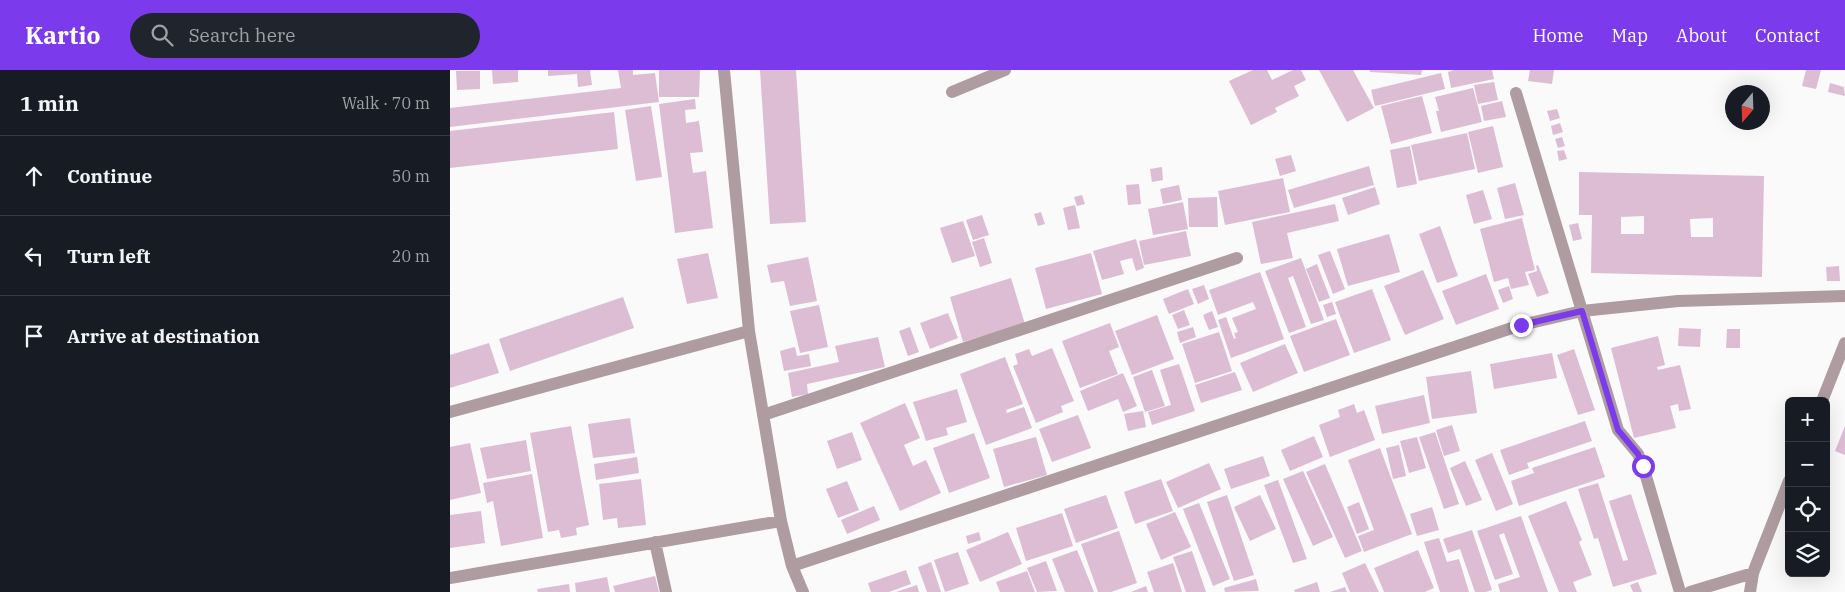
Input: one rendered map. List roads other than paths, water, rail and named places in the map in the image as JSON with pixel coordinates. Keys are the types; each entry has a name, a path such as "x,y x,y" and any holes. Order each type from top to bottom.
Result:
{"street":[{"path":"724,70 749,331 780,521 792,566 803,592"},
{"path":"952,92 1005,70"},
{"path":"1516,94 1618,430 1638,454 1643,466 1680,592"},
{"path":"763,415 1237,258"},
{"path":"792,566 1521,325 1582,311 1678,301 1845,296"},
{"path":"450,412 749,331"},
{"path":"1824,397 1845,343"},
{"path":"1750,592 1753,573 1787,487"},
{"path":"450,578 780,521"},
{"path":"655,542 666,592"},
{"path":"1690,592 1753,573"}]}
